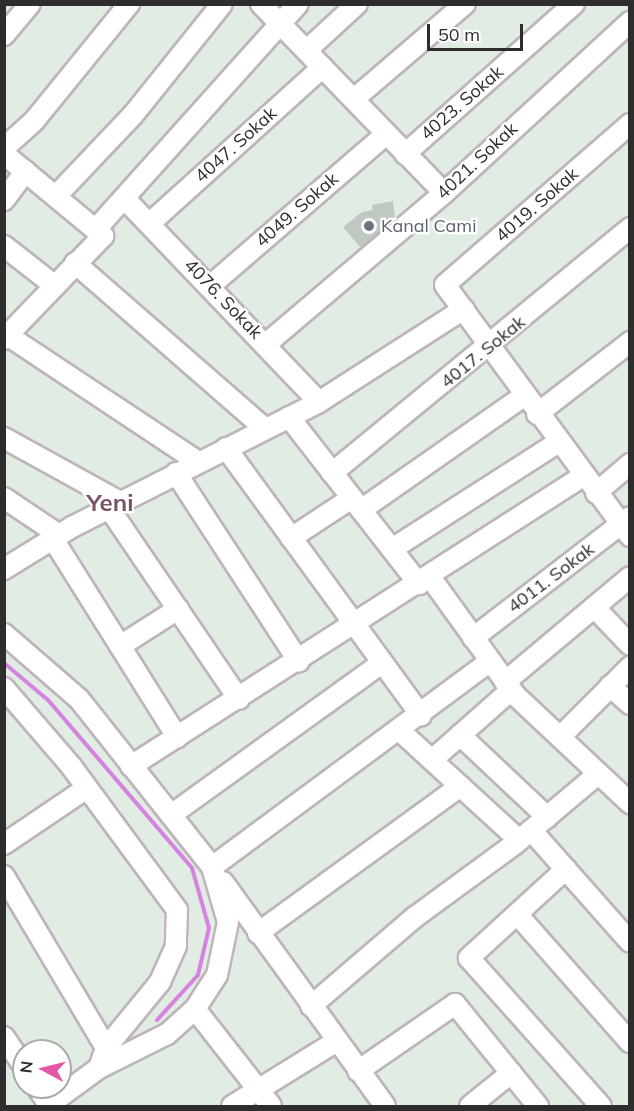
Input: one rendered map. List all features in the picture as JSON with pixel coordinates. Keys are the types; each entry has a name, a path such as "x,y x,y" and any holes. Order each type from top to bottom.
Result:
{"street":[{"path":"4,35 30,4"},
{"path":"4,148 34,121 129,4"},
{"path":"56,196 133,115 222,4"},
{"path":"261,4 354,99 385,135 444,192"},
{"path":"96,229 283,26 298,4"},
{"path":"307,50 357,4"},
{"path":"354,99 465,4"},
{"name":"4023. Sokak","path":"405,154 574,4"},
{"name":"4021. Sokak","path":"266,344 444,192 630,22"},
{"name":"4047. Sokak","path":"149,224 323,67"},
{"name":"4019. Sokak","path":"464,309 445,285 630,124"},
{"name":"4049. Sokak","path":"210,286 385,135"},
{"path":"4,154 103,236 6,336 198,462"},
{"path":"4,200 26,171"},
{"name":"4076. Sokak","path":"124,198 320,402"},
{"name":"4017. Sokak","path":"332,473 492,346 630,228"},
{"path":"4,246 54,285"},
{"path":"75,263 265,429"},
{"path":"4,569 114,505 320,402 464,309 492,346 557,443 596,493 627,526"},
{"path":"537,414 630,342"},
{"path":"291,538 357,504 525,395"},
{"path":"289,417 393,549 425,580 508,686 630,803"},
{"path":"4,438 114,505 178,609 239,699"},
{"path":"393,549 557,443"},
{"path":"226,448 421,714"},
{"path":"596,493 630,464"},
{"path":"176,473 299,662"},
{"path":"131,766 299,662 583,477"},
{"path":"4,498 56,537 177,737"},
{"name":"4011. Sokak","path":"472,638 627,526"},
{"path":"432,760 508,686 630,577"},
{"path":"594,607 630,645"},
{"path":"120,646 178,609"},
{"path":"4,634 79,699 214,870 384,1107"},
{"path":"214,870 489,662"},
{"path":"171,815 382,663"},
{"path":"560,737 630,667"},
{"path":"610,686 630,704"},
{"path":"4,688 87,788 177,910 176,946 160,982 106,1048 99,1068"},
{"path":"399,730 460,786 566,869 630,942"},
{"path":"460,735 547,817"},
{"path":"311,1006 416,917 525,835 598,774"},
{"path":"258,933 460,786"},
{"path":"4,844 87,788"},
{"path":"566,869 469,957 601,1107"},
{"path":"48,1106 99,1068 166,1034 195,1009 218,975 228,922 214,870"},
{"path":"4,876 106,1048"},
{"path":"517,914 630,1042"},
{"path":"358,1071 455,1004 538,1107"},
{"path":"195,1009 271,1107"},
{"path":"232,1107 337,1041"},
{"path":"470,1107 511,1073"}],"building":[{"name":"Kanal Cami","path":"393,201 395,219 361,248 343,227 362,212 373,210 372,205"}],"waterway":[{"path":"4,663 48,700 192,868 209,928 198,975 157,1020"}],"place":[{"name":"Kanal Cami","path":"369,226"}],"district":[{"name":"Yeni","path":"110,503"}]}
